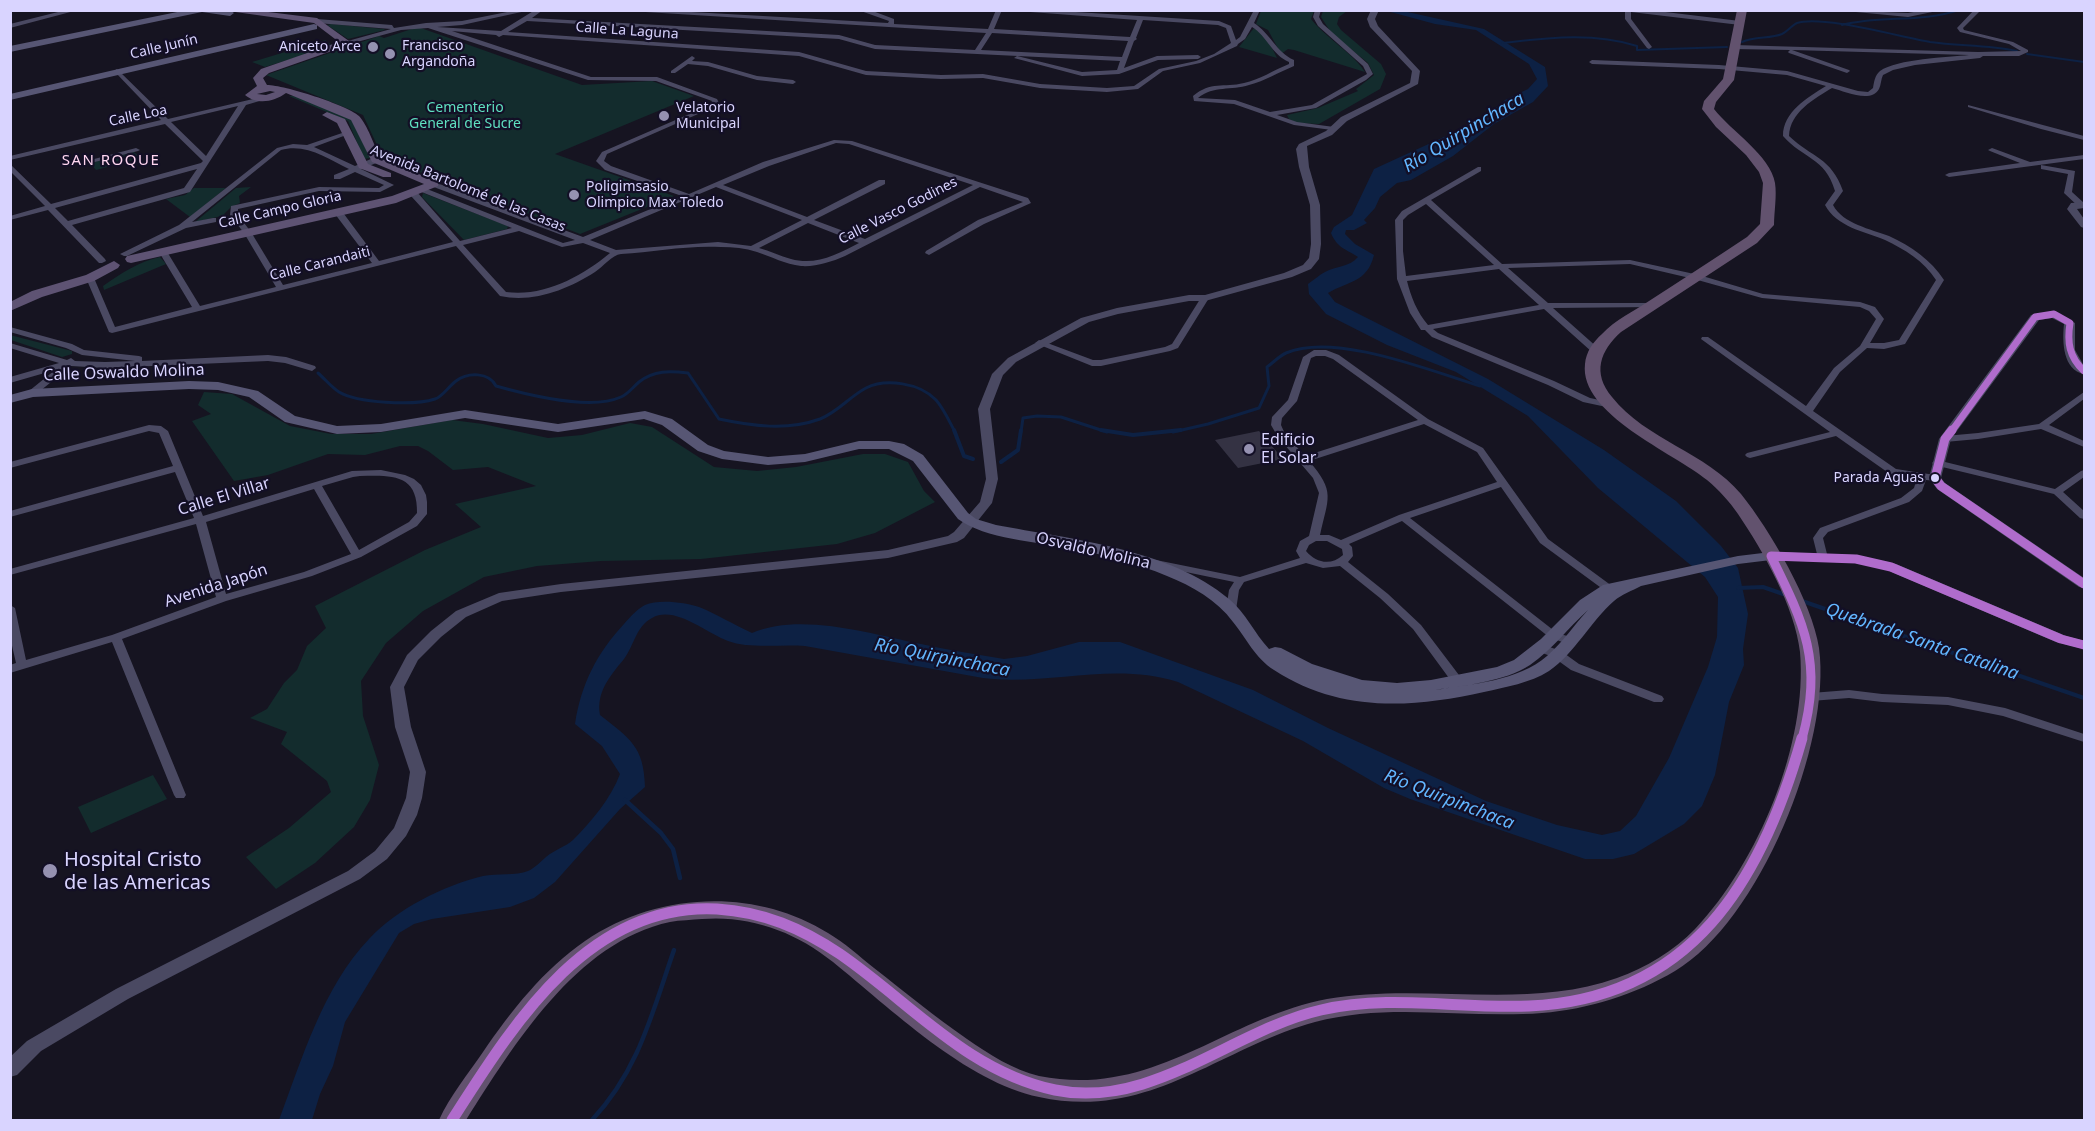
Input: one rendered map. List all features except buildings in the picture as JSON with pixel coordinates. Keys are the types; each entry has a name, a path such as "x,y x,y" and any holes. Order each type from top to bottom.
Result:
{"highway":[{"path":"452,1120 504,1040 534,1002 581,957 615,932 638,921 693,908 732,910 777,919 819,939 972,1056 1028,1085 1062,1092 1105,1093 1146,1084 1182,1070 1265,1028 1320,1011 1362,1004 1425,1002 1509,1006 1548,1004 1596,996 1633,982 1674,961 1711,928 1743,885 1782,806 1794,771 1811,697 1812,674 1808,642 1799,611 1771,556 1742,507 1716,478 1628,421 1611,405 1597,386 1593,374 1595,350 1601,341 1752,240 1767,225 1769,183 1765,171 1750,152 1720,125 1708,109 1710,101 1728,80 1741,17"}],"main road":[{"path":"10,49 202,10 301,20 318,24 343,44"},
{"name":"Calle Junín","path":"10,97 318,24"},
{"path":"276,94 263,87 258,78 265,71 343,44"},
{"path":"263,87 253,91 250,95 259,98 276,94"},
{"name":"Avenida Bartolomé de las Casas","path":"276,94 341,121 358,168 418,192"},
{"name":"Avenida Bartolomé de las Casas","path":"276,94 355,118 376,160 434,184"},
{"name":"Calle Campo Gloria","path":"108,263 128,256 163,252 338,212 418,192 434,184"},
{"path":"10,307 37,294 90,278 108,263"},
{"name":"Calle Oswaldo Molina","path":"10,399 32,393 189,385 239,390 253,394 290,419 337,430 381,428 465,414 558,428 645,415 667,422 703,448 741,459 786,460 859,445 889,445 899,447 918,458 967,519"},
{"name":"Osvaldo Molina","path":"967,519 993,529 1138,559 1197,585 1234,613 1249,637 1266,656 1293,675 1358,697 1392,701 1422,699 1461,686 1531,673 1549,663 1607,598 1635,583"},
{"path":"1461,686 1509,669 1527,659 1596,594 1608,588 1674,572 1771,556"}],"street":[{"path":"39,10 52,17"},
{"path":"10,26 75,10"},
{"path":"503,10 536,12"},
{"path":"616,10 686,12 1134,39"},
{"path":"977,51 991,30 999,10"},
{"path":"1007,10 1226,25 1229,27 1235,45 1243,38 1252,24 1257,10"},
{"path":"1138,10 1167,20"},
{"path":"1268,115 1314,106 1370,74 1366,65 1320,26 1316,17 1318,10"},
{"path":"10,1069 34,1046 122,994 354,875 381,855 409,815 418,772 403,727 397,687 412,658 436,634 461,614 499,597 561,588 888,554 952,539 959,535 967,519 986,503 992,479 984,409 998,374 1012,360 1039,343 1085,320 1189,298 1205,298 1288,275 1307,267 1314,259 1315,205 1301,149 1303,144 1329,133 1344,119 1414,84 1416,71 1374,27 1371,19 1375,10"},
{"path":"1649,46 1628,19 1629,10 1723,22 1741,17"},
{"path":"1662,10 1678,17"},
{"path":"1701,10 1723,22"},
{"path":"1838,10 1908,15 1939,10"},
{"path":"1734,47 1978,54 2019,54 2026,51 2011,43 1962,31 1960,28 1978,10"},
{"path":"343,44 401,28 462,23 517,11"},
{"path":"855,23 862,11 892,20 891,25"},
{"path":"486,43 536,12"},
{"path":"1690,18 1708,15"},
{"path":"527,19 838,37 864,45 1125,59"},
{"path":"1119,72 1140,19"},
{"path":"318,24 401,28"},
{"path":"1252,24 1260,28 1273,43 1274,49 1281,58 1292,61 1292,65 1243,85 1204,89 1195,98 1196,100 1245,105 1296,124 1332,128"},
{"path":"426,25 590,79 657,79 715,100 712,106 604,153 601,157 600,161 608,168 689,196"},
{"name":"Calle La Laguna","path":"442,29 811,57 852,71 866,73 940,77 983,76 1040,86 1107,90 1136,87 1161,70 1198,62 1235,45"},
{"path":"673,72 704,48"},
{"path":"1782,49 1847,71"},
{"path":"977,51 1082,74 1119,72 1157,58 1216,55"},
{"path":"1592,62 1732,68 1787,73 1869,94 1876,89 1878,78 1882,73 1907,65 1980,57 1978,54"},
{"path":"687,62 708,64 757,78 793,82"},
{"path":"117,71 205,162"},
{"path":"1832,86 1788,121 1786,136 1820,160 1831,172 1839,191 1829,205 1831,211 1845,221 1894,241 1913,253 1935,270 1940,280 1902,342 1865,345"},
{"name":"Calle Loa","path":"10,158 242,106 276,94"},
{"path":"67,224 188,190 250,95"},
{"path":"1970,106 2085,138"},
{"path":"308,147 347,134"},
{"path":"584,240 766,164 842,141 1025,200 1027,203 981,222 929,253"},
{"path":"128,256 182,227 279,149 296,144 358,168 390,185 380,190 319,189 234,208 234,215 281,288"},
{"path":"2074,148 2085,156"},
{"path":"83,163 136,150"},
{"path":"1992,150 2030,165 2072,173 2068,194 2083,205"},
{"path":"1949,175 2085,156"},
{"path":"337,177 376,160"},
{"path":"10,218 205,162"},
{"path":"10,166 108,263"},
{"path":"1478,169 1405,213 1399,220 1401,279 1424,328 1435,335 1554,385 1584,401 1595,405 1611,405"},
{"path":"584,240 615,252 719,245 753,248 882,182"},
{"name":"Avenida Bartolomé de las Casas","path":"434,184 584,240"},
{"path":"717,184 865,242"},
{"name":"Calle Vasco Godines","path":"753,248 788,263 805,264 831,259 977,186"},
{"path":"418,192 458,244 504,294 520,296 549,290 591,272 615,252"},
{"name":"Avenida Bartolomé de las Casas","path":"418,192 562,245 584,240"},
{"path":"1426,200 1595,350"},
{"path":"2083,205 2074,205 2072,209 2085,225"},
{"path":"338,212 377,264"},
{"path":"182,227 213,220"},
{"name":"Calle Carandaiti","path":"90,278 112,330 458,244 520,228 534,222"},
{"path":"163,252 197,308"},
{"path":"1401,279 1501,266 1630,262 1696,277 1762,296 1865,305 1876,311 1880,319 1865,345 1837,370 1807,412"},
{"path":"1039,343 1092,363 1167,349 1175,346 1205,298"},
{"path":"1424,328 1546,306 1653,305"},
{"path":"1823,558 1818,538 1824,530 1905,500 1919,489 1937,464 1945,439 2035,317 2054,314 2070,322 2068,340 2070,354 2078,366 2085,371"},
{"path":"10,329 82,352 172,362"},
{"path":"1705,339 1893,472 1928,477 2085,584"},
{"path":"10,345 68,363 105,365 268,358 286,360 312,368"},
{"path":"32,393 82,352"},
{"path":"1314,538 1324,493 1318,477 1276,425 1277,417 1292,401 1307,357 1314,353 1326,353 1336,357 1425,421 1480,450 1544,541 1608,588"},
{"path":"10,380 68,363"},
{"path":"1945,439 2042,426 2085,395"},
{"path":"1303,460 1425,421"},
{"path":"2042,426 2085,444"},
{"path":"10,465 150,428 164,431 177,468 200,520 222,599"},
{"path":"1750,455 1836,433"},
{"path":"1937,464 2057,492 2085,516"},
{"path":"10,514 177,468"},
{"name":"Calle El Villar","path":"10,572 200,520 352,474 377,473 398,476 412,482 421,493 422,514"},
{"path":"2057,492 2085,473"},
{"path":"1343,543 1403,517 1503,483"},
{"path":"316,484 357,555"},
{"name":"Avenida Japón","path":"16,668 116,637 222,599 308,574 357,555 413,524 422,514"},
{"path":"1403,517 1553,635 1570,641"},
{"path":"1138,559 1240,580 1307,559 1327,565 1341,562 1348,556 1349,551 1343,543 1329,538 1314,538 1301,546 1301,551 1307,559"},
{"path":"1771,556 1856,559 1892,567 2061,639 2085,645"},
{"path":"1341,562 1384,596 1417,627 1461,686"},
{"path":"1234,613 1234,590 1240,580"},
{"path":"10,608 16,668"},
{"path":"116,637 180,795"},
{"path":"1541,648 1557,654 1575,667 1658,699"},
{"path":"1811,697 1849,694 1948,701 2005,712 2085,738"}],"green space":[{"path":"1261,11 1314,11 1311,19 1365,72 1294,50 1288,49 1281,54 1268,30 1256,24"},
{"path":"1323,11 1347,11 1339,17 1337,24 1381,64 1386,74 1380,89 1319,124 1297,123 1289,119 1287,115 1318,108 1358,91 1356,89 1374,75 1368,63 1332,34 1321,17"},
{"path":"327,25 385,30 348,39"},
{"name":"Cementerio General de Sucre","path":"418,27 582,85 652,81 694,96 555,154 674,196 580,234 383,158 363,115 266,75 379,36 384,38"},
{"path":"1254,28 1264,32 1277,58 1239,47"},
{"path":"325,40 333,46 265,67 252,62"},
{"path":"289,96 353,119 370,158 364,159 348,121"},
{"path":"134,152 141,158 96,170 90,163"},
{"path":"251,187 239,196 240,203 231,207 224,214 226,215 195,222 236,188"},
{"path":"194,188 226,188 190,217 166,199 185,195"},
{"path":"423,193 508,226 507,229 464,240 422,197"},
{"path":"160,257 166,264 104,290 103,286 123,273"},
{"path":"10,335 72,351 72,354 62,357 11,340"},
{"path":"204,392 232,394 290,426 331,434 371,434 452,420 548,438 582,435 630,423 652,427 714,467 757,471 796,467 863,454 885,454 908,462 924,491 935,502 875,533 837,544 701,559 601,561 537,566 484,577 423,611 386,643 361,681 363,716 379,765 370,800 354,827 315,863 276,889 246,857 289,828 331,792 327,781 281,744 287,732 250,718 267,709 284,683 297,670 307,646 326,628 315,606 425,550 481,527 455,504 536,486 488,467 453,470 418,446 400,446 365,455 328,454 268,475 234,481 192,421 211,414 198,405"},
{"path":"153,775 167,799 91,833 78,807"}],"water":[{"name":"Río Quirpinchaca","path":"1387,11 1403,11 1484,29 1545,67 1548,86 1533,102 1494,124 1453,156 1411,180 1397,183 1380,197 1375,208 1364,220 1367,223 1354,230 1346,230 1345,234 1355,244 1374,255 1371,264 1362,276 1328,293 1335,302 1488,379 1604,450 1676,501 1721,546 1738,568 1748,614 1743,649 1744,665 1729,702 1715,775 1702,806 1684,824 1634,854 1613,859 1585,859 1384,788 1303,741 1178,682 1154,676 1129,674 1008,680 983,678 805,646 755,646 736,643 680,617 661,615 652,618 642,626 627,654 605,685 599,707 600,715 627,738 638,753 642,762 645,787 620,809 555,882 534,898 510,907 432,919 414,924 399,933 345,1022 333,1066 320,1094 312,1120 279,1120 305,1049 326,1001 353,958 369,939 393,917 437,892 483,876 523,873 531,870 573,840 600,809 612,792 620,774 602,746 575,724 581,696 598,658 614,635 634,613 650,603 672,602 693,605 752,633 792,624 836,627 1004,659 1027,656 1079,642 1120,642 1253,690 1328,728 1486,801 1557,825 1602,835 1620,831 1636,816 1669,758 1708,667 1717,637 1718,597 1705,577 1598,488 1528,416 1456,372 1387,345 1326,314 1309,294 1308,284 1325,272 1351,263 1358,257 1339,245 1331,233 1334,227 1352,215 1374,169 1481,120 1505,100 1528,89 1537,79 1529,64 1476,30 1435,24"}],"waterway":[{"path":"1845,24 1871,20 1930,16 1959,10"},
{"path":"1742,42 1777,36 1797,23 1809,21 1845,24"},
{"path":"1845,24 1930,42 2017,51"},
{"path":"1502,43 1553,38 1587,38 1637,46 1637,50 1727,47"},
{"path":"2027,54 2084,62"},
{"path":"1173,432 1259,408 1269,386 1267,367 1286,353 1306,348 1330,347 1356,350 1410,363 1480,386"},
{"path":"318,373 336,390 347,396 400,403 435,399 456,381 472,375 488,378 496,386 525,393 559,400 593,402 621,397 639,382 656,373 688,373 719,419 770,426 795,425 820,419 866,388 883,383 893,383 912,386 929,394 942,407 954,430"},
{"path":"1021,432 1023,418 1037,416 1061,417 1107,432"},
{"path":"954,430 964,456 973,459"},
{"path":"1001,462 1018,450 1021,430"},
{"path":"1101,430 1133,435 1181,430"},
{"name":"Quebrada Santa Catalina","path":"1738,588 1763,587 1786,595"},
{"name":"Quebrada Santa Catalina","path":"1802,601 2084,698"},
{"path":"625,800 661,833 673,849 680,878"},
{"path":"592,1120 622,1081 633,1061 651,1018 674,950"}],"transit line":[{"path":"2084,371 2075,361 2070,349 2070,323 2054,314 2035,317 1945,439 1935,478 1941,486 2084,584"},
{"path":"452,1120 497,1051 523,1017 550,985 581,956 614,933 652,916 693,908 747,911 796,928 840,954 964,1052 1008,1077 1058,1091 1093,1093 1127,1088 1160,1078 1287,1020 1320,1010 1354,1004 1389,1002 1529,1006 1563,1003 1597,996 1636,981 1671,960 1701,935 1727,905 1750,872 1769,836 1784,799 1808,715 1813,680 1810,654 1802,625 1771,556 1856,559 1891,567 2061,639 2084,645"}],"place":[{"name":"Aniceto Arce","path":"373,47"},
{"name":"Francisco Argandoña","path":"390,54"},
{"name":"Velatorio Municipal","path":"664,116"},
{"name":"Poligimsasio Olimpico Max Toledo","path":"574,195"},
{"name":"Edificio El Solar","path":"1249,449"},
{"name":"Parada Aguas","path":"1935,478"},
{"name":"Hospital Cristo de las Americas","path":"50,871"}],"district":[{"name":"SAN ROQUE","path":"111,161"}]}
